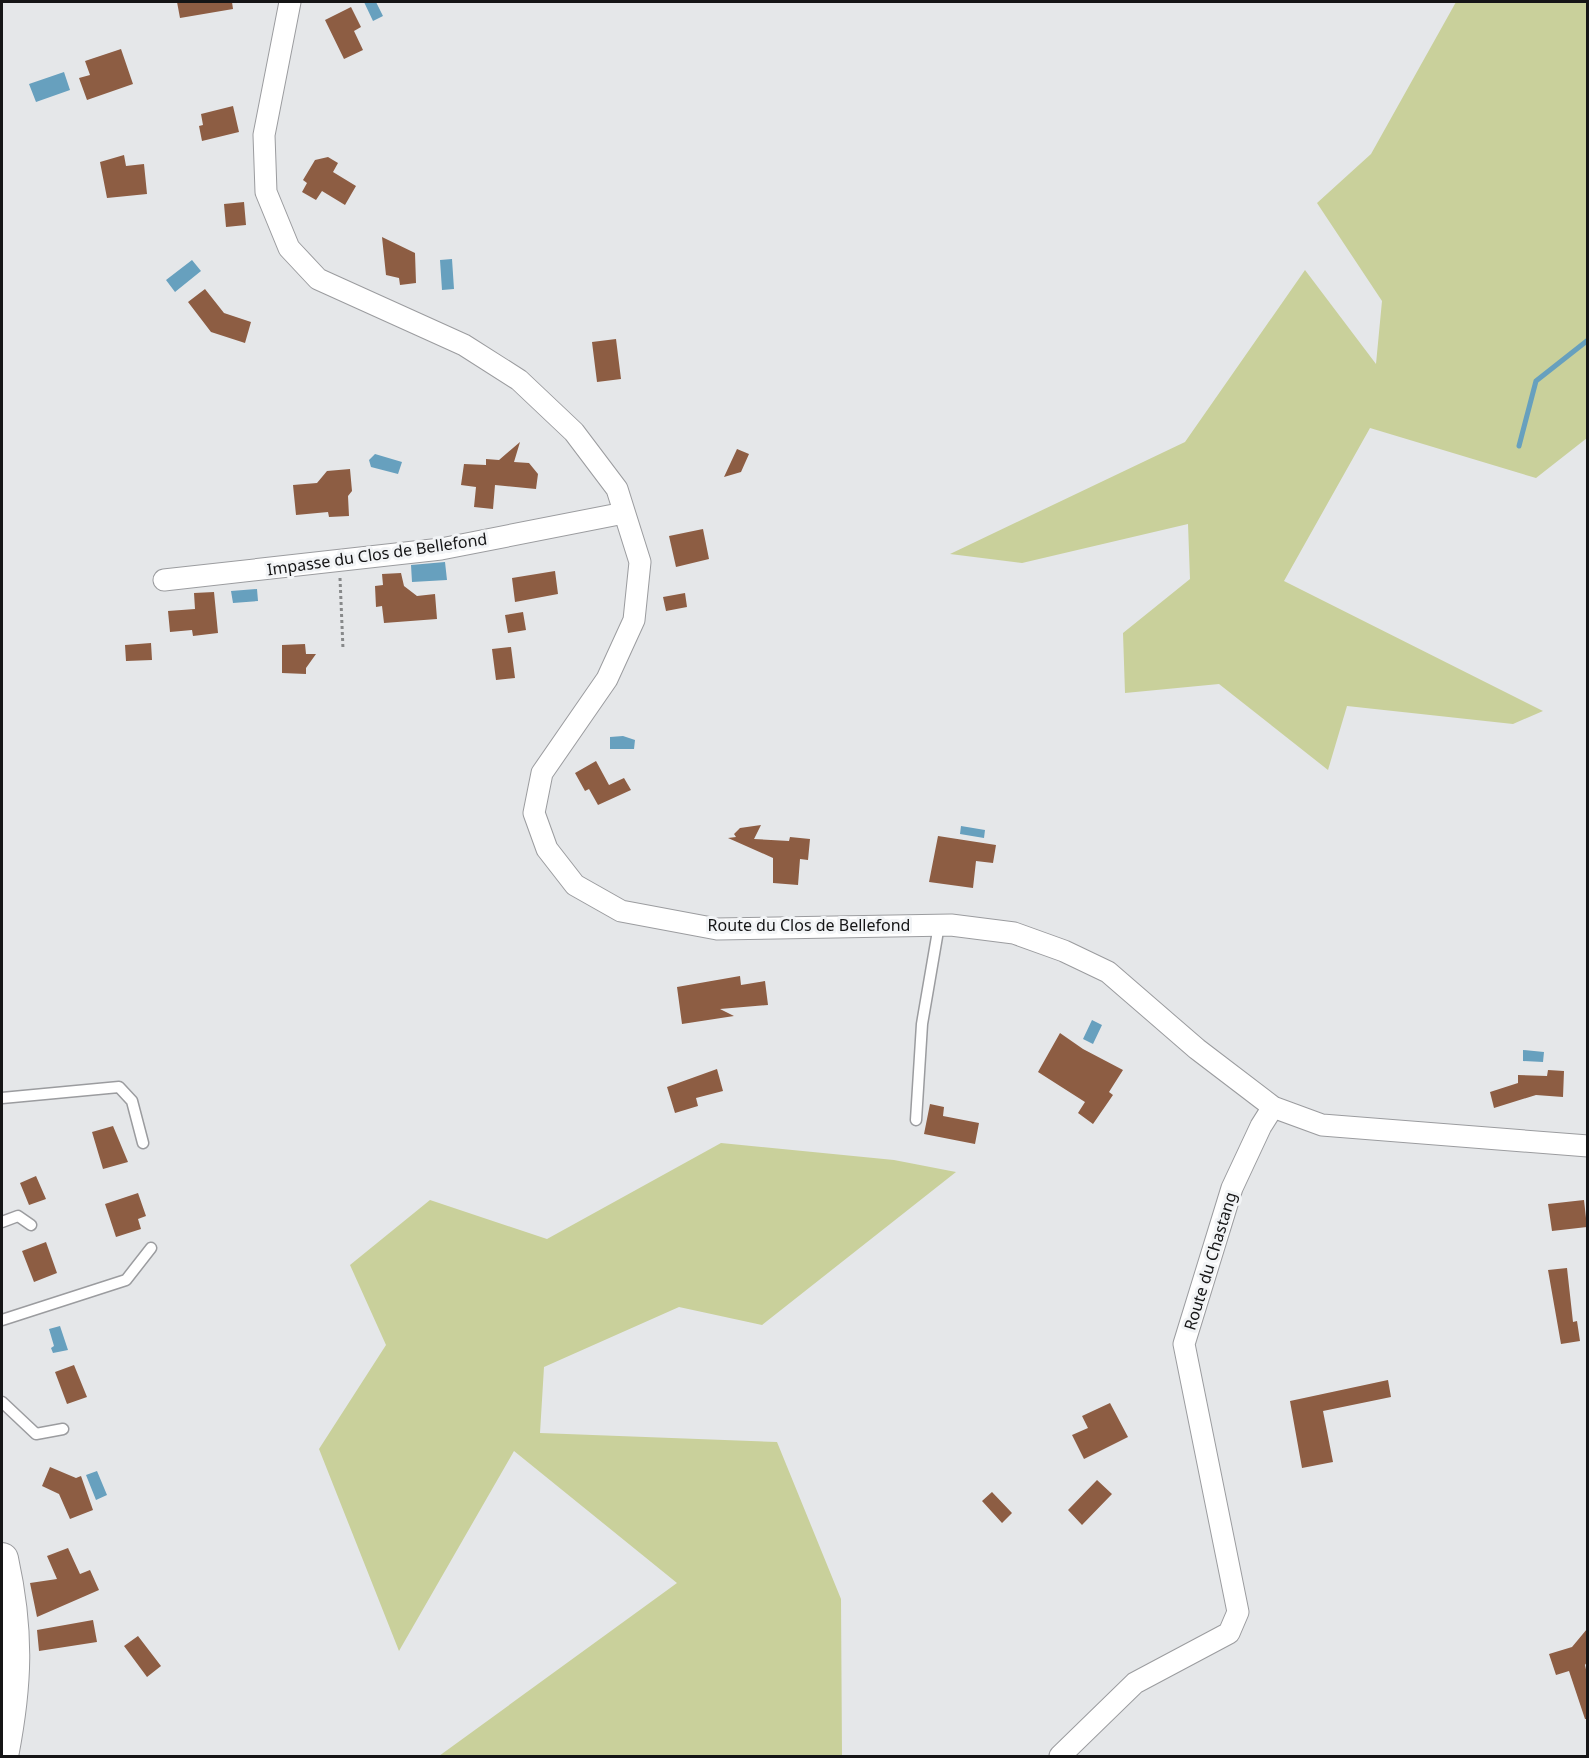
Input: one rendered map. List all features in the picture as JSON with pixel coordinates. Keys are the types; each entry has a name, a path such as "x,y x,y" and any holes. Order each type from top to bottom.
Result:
{"main road":[{"path":"2,1559 9,1590 15,1649 9,1718 2,1756"}],"street":[{"name":"Route du Clos de Bellefond","path":"290,2 264,135 266,192 289,248 318,279 464,345 519,381 574,432 617,489 640,562 634,620 607,679 542,773 534,813 547,849 575,885 621,911 717,928 939,925 1014,933 1064,951 1108,972 1197,1049 1273,1107"},
{"name":"Impasse du Clos de Bellefond","path":"164,580 441,549 624,513"},
{"path":"1273,1107 1322,1125 1587,1146"},
{"name":"Route du Chastang","path":"1060,1756 1135,1683 1229,1633 1238,1612 1184,1344 1232,1188 1261,1126 1273,1107"}],"lane":[{"path":"916,1120 922,1024 939,925"},
{"path":"2,1098 119,1087 132,1101 143,1143"},
{"path":"2,1222 18,1215 31,1225"},
{"path":"2,1320 126,1280 151,1248"},
{"path":"2,1402 36,1434 63,1429"}],"path":[{"path":"340,561 343,649"}],"green space":[{"path":"1456,2 1587,2 1587,438 1536,478 1370,428 1284,581 1543,711 1513,724 1347,706 1328,770 1219,684 1125,693 1123,633 1190,579 1188,524 1022,563 950,554 1185,442 1305,270 1376,364 1382,301 1317,203 1371,154"},
{"path":"721,1143 894,1160 956,1172 762,1325 679,1307 544,1367 540,1433 777,1442 841,1599 842,1756 439,1756 677,1583 514,1451 399,1651 319,1449 386,1345 350,1265 430,1200 547,1239"}],"water":[{"path":"364,2 376,2 383,16 373,21"},
{"path":"64,72 70,90 36,102 29,84"},
{"path":"452,259 454,289 442,290 440,260"},
{"path":"192,260 201,271 175,292 166,280"},
{"path":"375,454 402,462 398,474 371,467 369,460"},
{"path":"445,562 447,580 412,582 411,565"},
{"path":"257,589 258,601 233,603 231,591"},
{"path":"623,736 635,740 634,749 610,749 610,737"},
{"path":"961,826 985,830 984,838 960,834"},
{"path":"1092,1020 1102,1025 1093,1044 1083,1039"},
{"path":"1523,1050 1544,1052 1543,1062 1523,1061"},
{"path":"60,1326 68,1350 53,1353 51,1348 54,1346 49,1329"},
{"path":"97,1471 107,1495 96,1500 86,1475"}],"building":[{"path":"177,2 232,2 233,9 180,18"},
{"path":"351,7 361,27 354,31 363,50 344,59 325,20"},
{"path":"121,49 133,84 87,100 79,78 90,75 85,61"},
{"path":"233,106 239,132 202,141 199,126 203,125 201,114"},
{"path":"124,155 126,166 144,164 147,194 107,198 100,162"},
{"path":"328,157 338,163 333,172 356,186 345,205 322,191 316,200 302,192 307,183 303,180 315,160"},
{"path":"244,202 246,225 226,227 224,204"},
{"path":"382,237 415,253 416,283 400,285 399,278 386,275"},
{"path":"205,289 224,313 251,322 245,343 211,332 188,302"},
{"path":"616,339 621,379 597,382 592,342"},
{"path":"520,442 514,462 529,463 538,474 536,489 495,485 493,509 474,507 476,487 461,485 464,464 486,465 486,459 499,460"},
{"path":"737,449 749,454 741,472 724,477"},
{"path":"350,469 352,491 348,496 349,516 329,517 328,512 296,515 293,485 317,483 327,471"},
{"path":"703,529 709,559 676,567 669,536"},
{"path":"555,571 558,594 515,602 512,578"},
{"path":"401,573 404,586 417,596 435,594 437,619 384,623 382,606 376,607 375,586 383,585 382,574"},
{"path":"214,592 218,633 193,636 192,630 170,632 168,611 195,609 194,593"},
{"path":"685,593 687,607 666,611 663,597"},
{"path":"523,612 526,630 508,633 505,615"},
{"path":"151,643 152,660 126,661 125,645"},
{"path":"305,644 306,654 316,654 306,668 306,674 282,673 282,645"},
{"path":"511,647 515,678 496,680 492,649"},
{"path":"596,761 609,785 624,778 631,790 598,805 589,789 585,791 575,773"},
{"path":"761,825 754,839 789,841 790,837 810,839 808,860 800,859 798,885 773,883 773,858 728,838 736,837 734,834 740,828"},
{"path":"938,836 996,845 993,863 976,861 973,888 929,882"},
{"path":"740,976 741,985 765,981 768,1005 720,1009 734,1016 682,1024 677,987"},
{"path":"1060,1033 1083,1049 1123,1070 1109,1092 1113,1095 1093,1124 1078,1113 1085,1102 1038,1072"},
{"path":"717,1069 723,1091 696,1098 698,1106 675,1113 667,1087"},
{"path":"1548,1070 1564,1071 1563,1097 1536,1095 1494,1108 1490,1092 1518,1083 1518,1075 1547,1076"},
{"path":"930,1104 944,1107 943,1116 979,1123 975,1144 924,1134"},
{"path":"113,1126 128,1162 103,1169 92,1132"},
{"path":"36,1176 46,1199 29,1205 20,1183"},
{"path":"138,1193 146,1216 138,1219 141,1229 116,1237 105,1204"},
{"path":"1584,1200 1587,1227 1552,1231 1548,1204"},
{"path":"46,1242 57,1273 34,1282 22,1251"},
{"path":"1567,1268 1573,1322 1577,1321 1580,1341 1561,1344 1548,1270"},
{"path":"74,1365 87,1397 67,1404 55,1372"},
{"path":"1388,1380 1391,1397 1323,1411 1333,1462 1302,1468 1290,1401"},
{"path":"1110,1403 1128,1437 1084,1459 1072,1435 1088,1428 1082,1416"},
{"path":"50,1467 76,1478 81,1476 93,1510 70,1519 59,1494 42,1486"},
{"path":"1097,1480 1112,1494 1082,1525 1068,1510"},
{"path":"992,1492 1012,1513 1002,1523 982,1501"},
{"path":"68,1548 80,1574 90,1570 99,1590 37,1617 30,1583 57,1579 47,1556"},
{"path":"93,1620 97,1642 39,1651 37,1630"},
{"path":"1587,1629 1587,1662 1585,1665 1587,1719 1585,1719 1569,1671 1556,1675 1549,1654 1572,1647"},
{"path":"138,1636 161,1666 147,1677 124,1646"}],"waterway":[{"path":"1519,446 1536,381 1588,340"}]}
